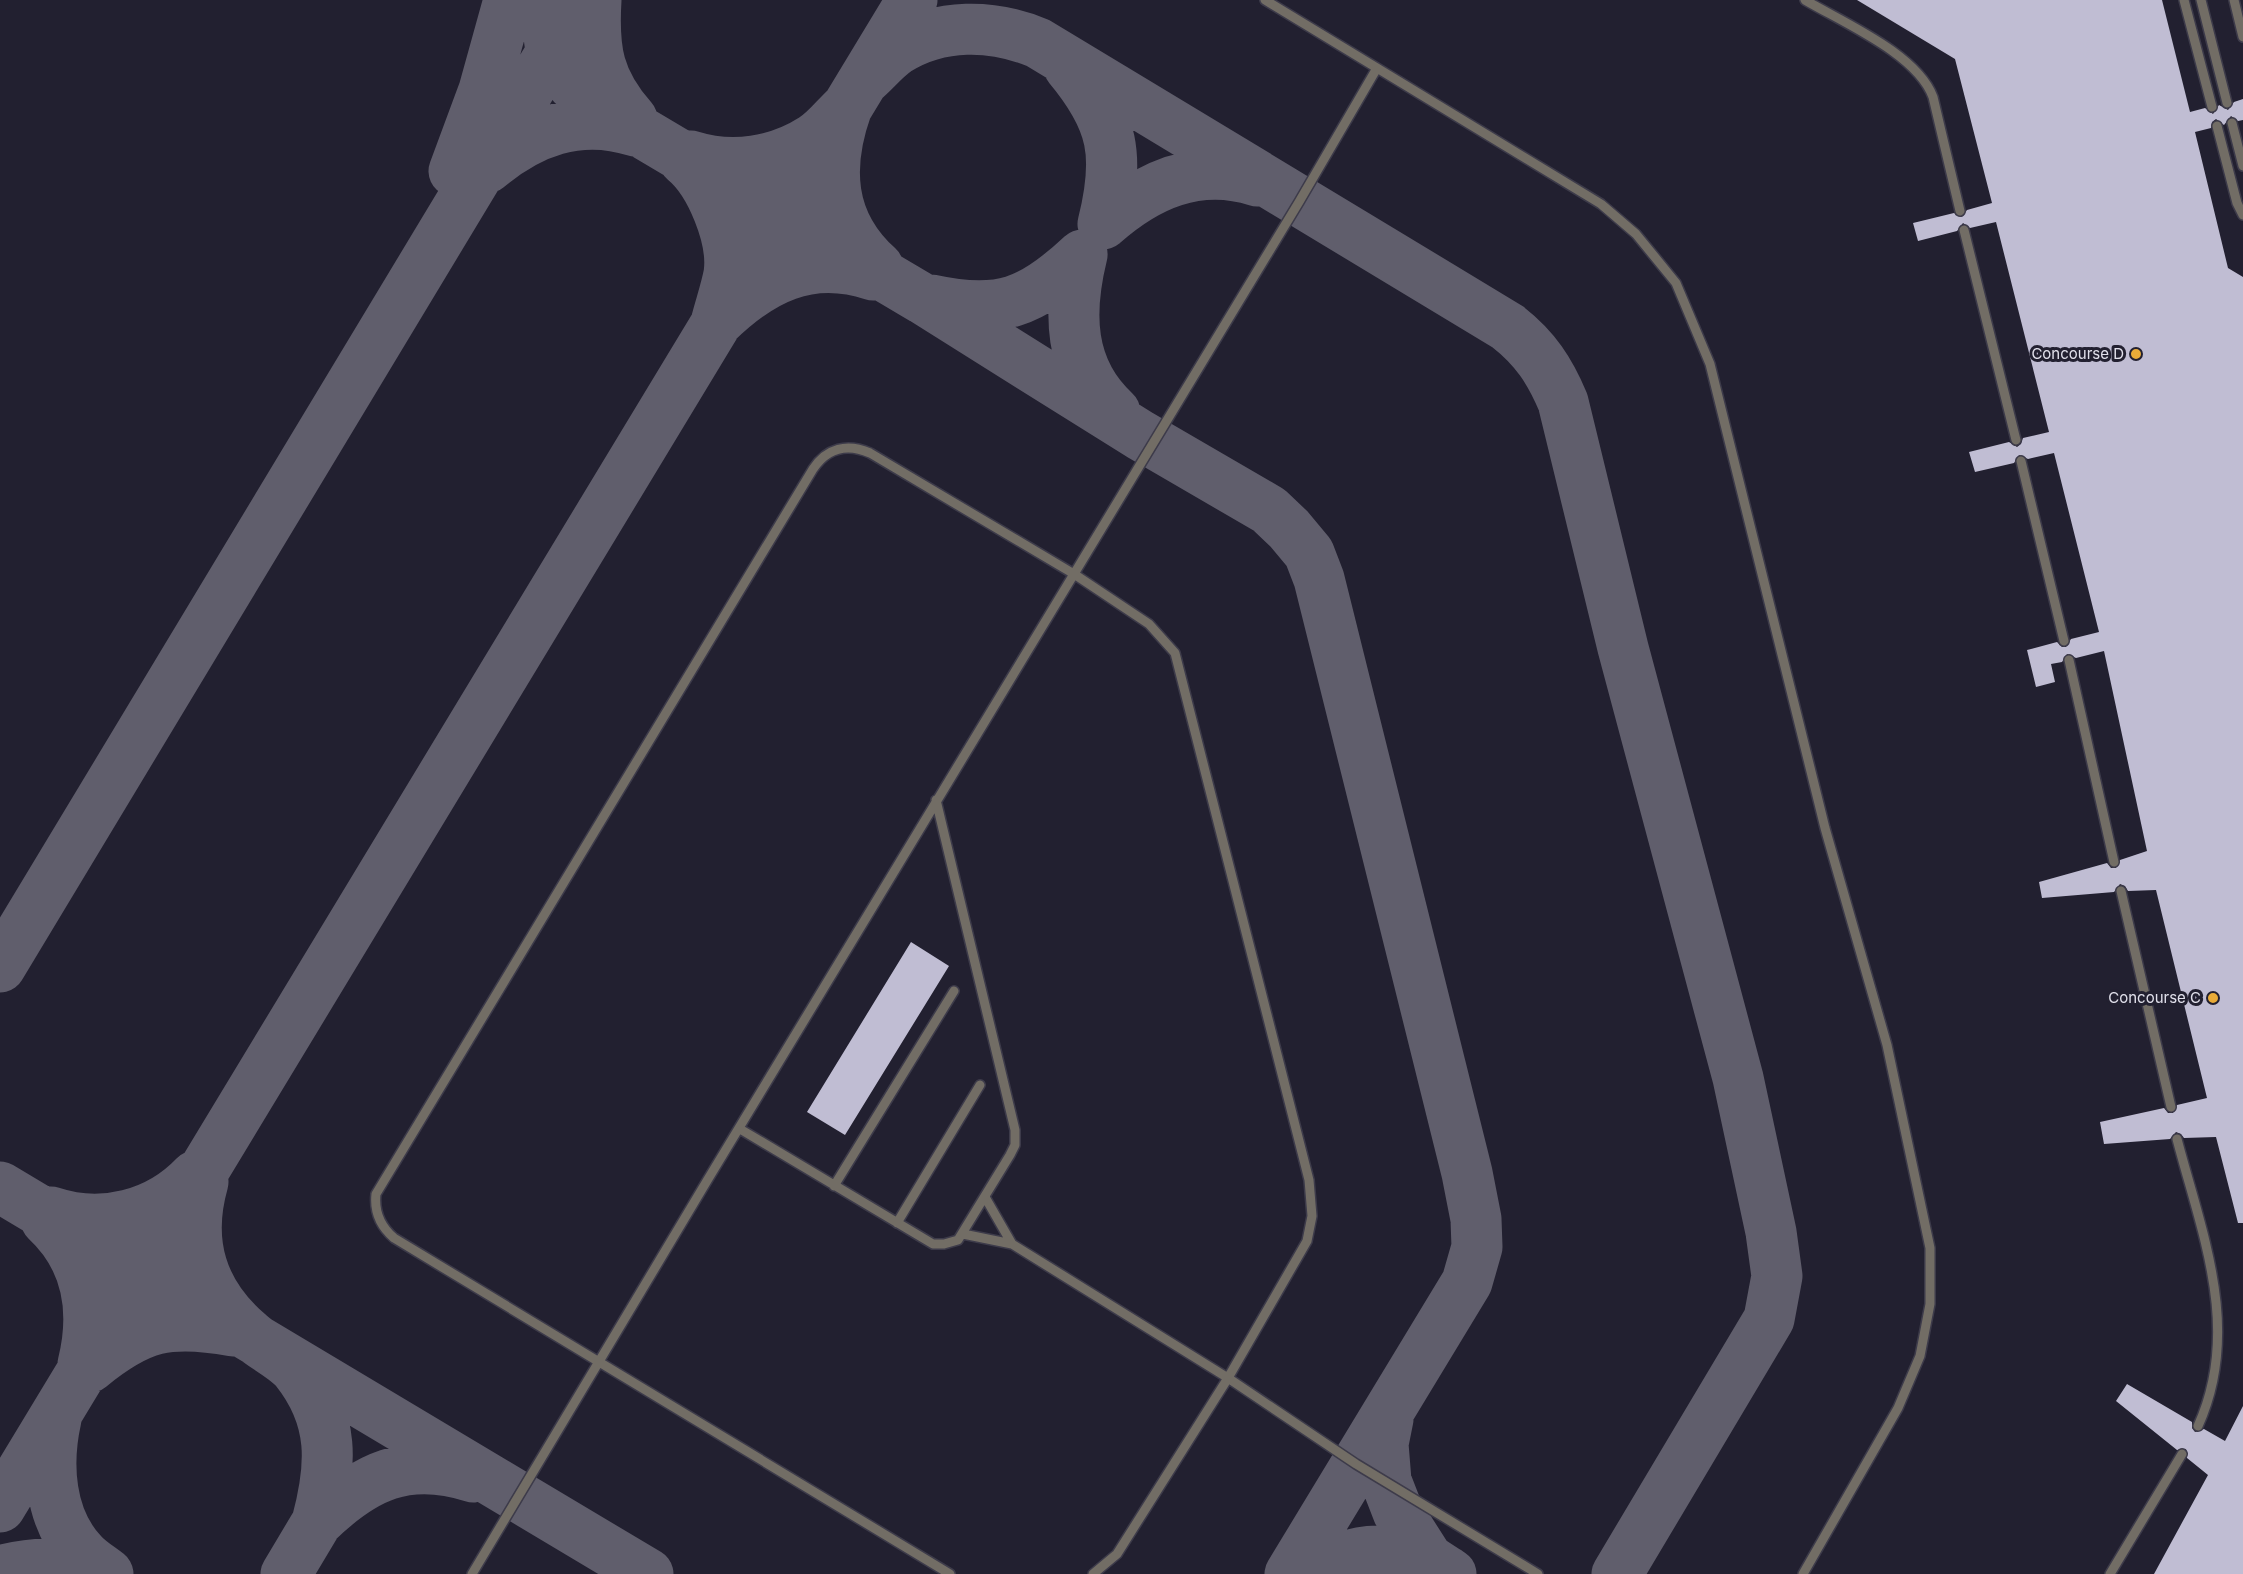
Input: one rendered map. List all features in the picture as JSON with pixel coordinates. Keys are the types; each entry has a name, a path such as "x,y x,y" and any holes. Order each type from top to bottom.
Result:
{"lane":[{"path":"1265,0 1600,204 1615,216 1659,259 1676,283 1710,364 1826,828 1887,1045 1930,1248 1930,1304 1920,1356 1898,1408 1803,1574"},
{"path":"1804,0 1904,58 1926,81 1933,97 1960,211"},
{"path":"2184,0 2212,107"},
{"path":"2201,0 2227,103"},
{"path":"2234,0 2243,37"},
{"path":"472,1574 596,1361 740,1129 1377,68"},
{"path":"2232,123 2243,166"},
{"path":"2217,126 2237,203 2243,215"},
{"path":"1964,230 2016,440"},
{"path":"950,1574 394,1238 378,1216 376,1194 813,469 828,452 849,447 860,448 1074,574 1159,632 1180,664 1310,1180 1312,1216 1307,1241 1228,1378 1117,1554 1093,1574"},
{"path":"2021,461 2064,641"},
{"path":"2069,660 2114,862"},
{"path":"740,1129 933,1244 954,1243 963,1234 1011,1155 1015,1145 1015,1130 936,800"},
{"path":"2121,891 2171,1107"},
{"path":"834,1186 954,991"},
{"path":"897,1223 980,1085"},
{"path":"2177,1139 2214,1281 2219,1321 2218,1354 2212,1390 2198,1426"},
{"path":"985,1197 1012,1244"},
{"path":"963,1234 1012,1244 1228,1378 1356,1464 1538,1574"},
{"path":"2110,1574 2182,1454"}],"building":[{"name":"Concourse D","path":"1857,0 2162,0 2190,112 2205,108 2213,114 2219,105 2228,110 2234,102 2243,99 2243,120 2238,121 2231,116 2224,125 2216,119 2212,122 2211,128 2195,132 2228,268 2243,277 2243,1223 2238,1223 2216,1137 2184,1138 2176,1132 2170,1139 2104,1144 2100,1122 2164,1108 2168,1113 2173,1113 2177,1105 2207,1098 2156,890 2128,891 2120,884 2114,892 2042,898 2039,882 2107,863 2111,868 2116,868 2120,860 2147,851 2104,651 2076,658 2067,654 2062,662 2051,664 2055,682 2036,687 2027,650 2057,642 2062,647 2066,647 2071,639 2099,632 2054,453 2028,459 2019,455 2014,463 1975,472 1969,452 2009,442 2017,447 2023,438 2049,432 1996,222 1970,228 1963,223 1957,231 1918,241 1913,223 1954,213 1962,217 1967,210 1992,203 1955,59"},
{"path":"911,942 949,966 845,1135 807,1112"},
{"path":"2127,1384 2192,1422 2195,1432 2204,1429 2225,1441 2243,1406 2243,1574 2154,1574 2208,1475 2187,1458 2186,1449 2177,1450 2116,1401"}],"taxiway":[{"path":"454,171 484,90 509,0"},
{"path":"544,0 551,51 573,85 604,110 923,299 1140,435 1269,510 1309,553 1319,579 1467,1173 1476,1219 1477,1247 1467,1282 1290,1574"},
{"path":"0,967 583,0"},
{"path":"596,0 595,18 600,64 612,91 632,119"},
{"path":"0,1507 912,0"},
{"path":"863,81 897,50 914,41 948,31 966,29 1003,32 1038,43 1508,327 1534,352 1553,380 1563,402 1623,648 1738,1078 1771,1232 1777,1276 1769,1319 1617,1574"},
{"path":"1069,67 1096,105 1109,140 1112,159 1111,178 1103,224"},
{"path":"691,156 722,162 738,162 754,161 785,153 818,136 847,107 836,151 834,172 836,192 849,231 861,250 878,267"},
{"path":"487,168 520,144 556,129 594,124 635,131"},
{"path":"684,160 703,182 711,197 724,228 728,245 729,274 716,323 751,294 787,275 807,269 828,267 850,269 873,275"},
{"path":"1103,224 1137,198 1174,181 1214,174 1257,181"},
{"path":"931,300 977,306 1013,301 1047,284 1082,255 1075,298 1076,339 1080,358 1088,377 1115,412"},
{"path":"51,1212 90,1219 128,1215 164,1200 195,1176"},
{"path":"203,1182 196,1225 197,1246 209,1284 233,1318 255,1339 286,1360 296,1370 309,1388 318,1407 327,1443 327,1462 326,1482 317,1522"},
{"path":"0,1187 648,1574"},
{"path":"46,1220 71,1252 80,1269 85,1287 89,1325 83,1364"},
{"path":"90,1367 124,1342 156,1329 191,1326 233,1331"},
{"path":"56,1419 51,1472 57,1507 71,1539 85,1556 108,1574"},
{"path":"1388,1419 1383,1444 1386,1481 1398,1512 1428,1559 1451,1574"},
{"path":"317,1522 352,1493 388,1474 428,1469 473,1477"},
{"path":"286,1574 335,1492"},
{"path":"1312,1574 1341,1559 1371,1551 1411,1556 1448,1572"},
{"path":"0,1571 48,1564 72,1567 96,1574"}],"place":[{"name":"Concourse D","path":"2136,354"},
{"name":"Concourse C","path":"2213,998"}]}
